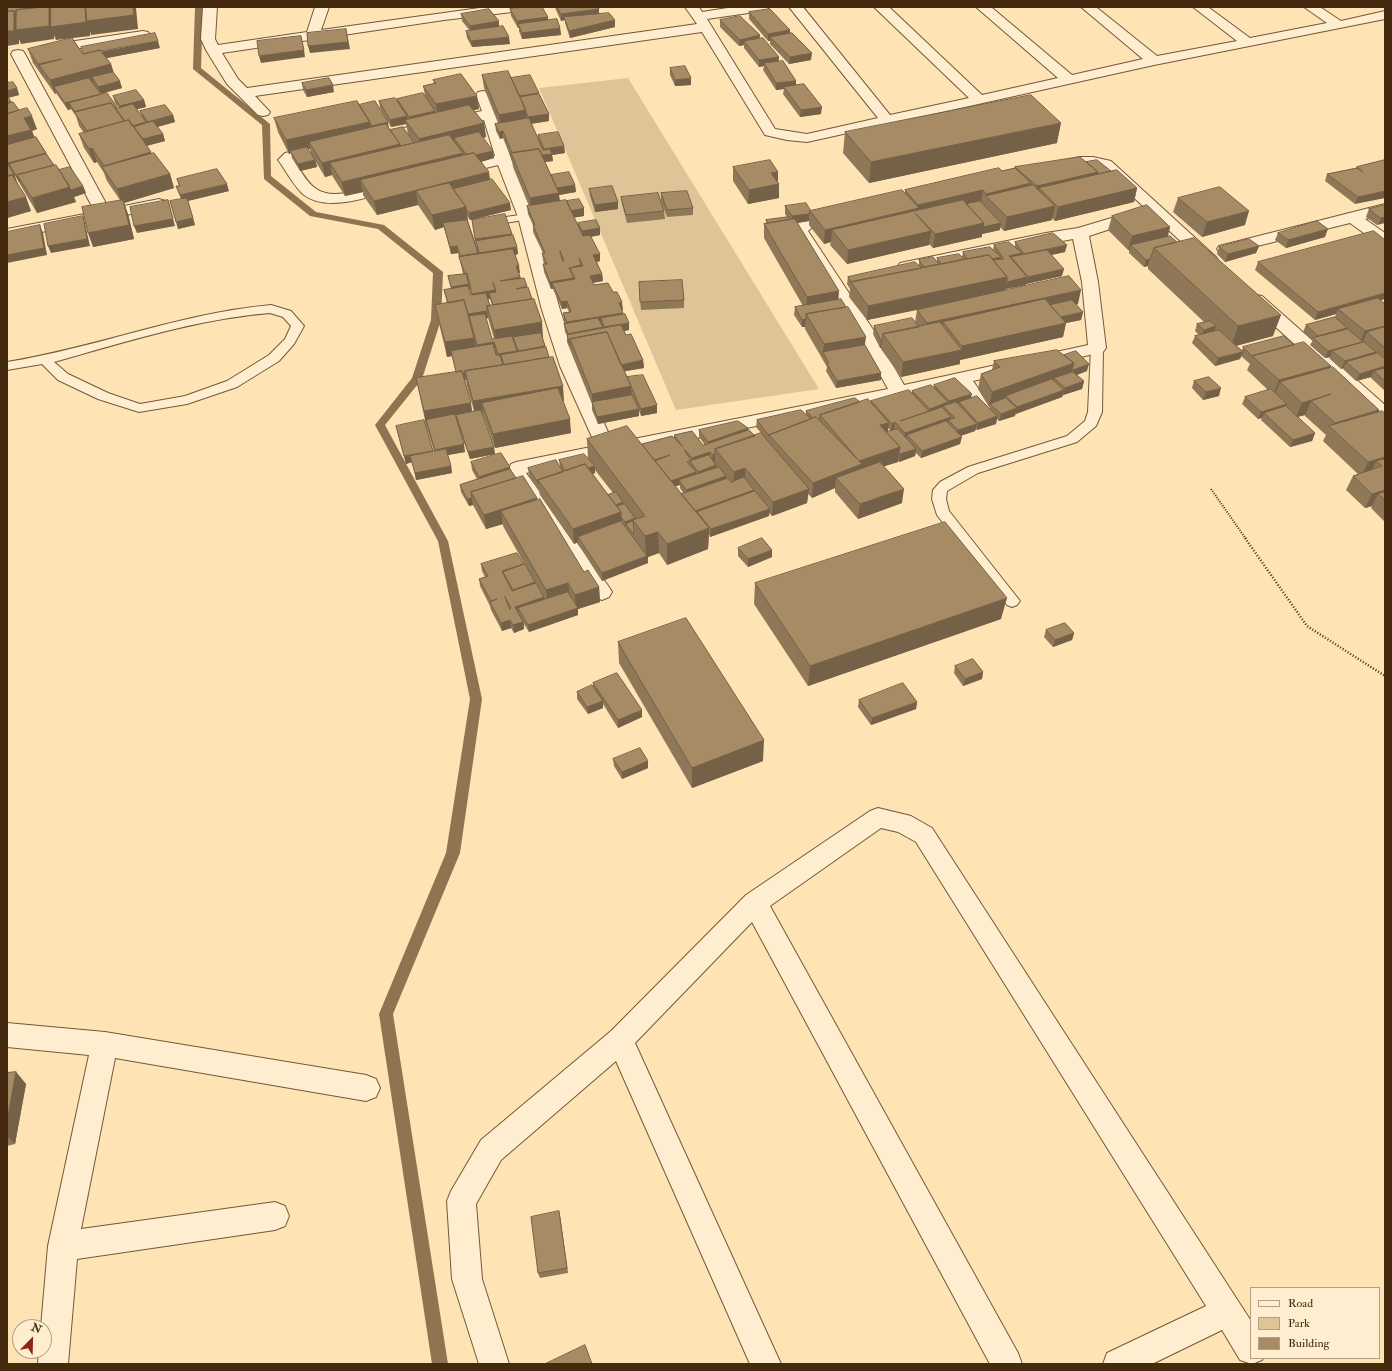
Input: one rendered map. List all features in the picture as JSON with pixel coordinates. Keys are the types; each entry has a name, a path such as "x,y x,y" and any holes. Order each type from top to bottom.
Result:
{"street":[{"path":"210,7 208,39 212,50 232,81 263,112"},
{"path":"314,34 322,7"},
{"path":"411,7 444,16"},
{"path":"212,50 314,34 521,7"},
{"path":"243,92 762,7"},
{"path":"796,7 886,119"},
{"path":"880,7 978,99"},
{"path":"982,7 1069,80"},
{"path":"1088,7 1154,60"},
{"path":"1200,7 1247,42"},
{"path":"1311,7 1339,25"},
{"path":"699,17 770,132 806,138 1154,60 1385,15"},
{"path":"104,214 12,55 143,35"},
{"path":"483,95 503,159 526,217 543,311 561,368 607,450"},
{"path":"405,183 344,198 325,197 310,191 286,160 290,156 490,114"},
{"path":"442,174 503,159"},
{"path":"1038,171 1084,160 1106,164 1221,269"},
{"path":"7,234 158,204"},
{"path":"1203,254 1385,209"},
{"path":"894,269 1046,238 1080,233 1156,210"},
{"path":"855,212 809,222 802,226 800,231 841,280 873,329 899,392"},
{"path":"1352,217 1385,242"},
{"path":"602,592 516,474 518,469 629,445 745,424 899,392 1097,348 1082,284 1080,233"},
{"path":"1244,290 1299,328 1385,415"},
{"path":"961,378 983,408"},
{"path":"860,400 874,417"},
{"path":"745,424 760,441"},
{"path":"629,445 644,463"},
{"path":"494,1364 466,1279 461,1202 491,1150 620,1040 755,903 878,818 903,823 924,835 1250,1347"},
{"path":"755,903 1007,1364"},
{"path":"7,1035 105,1044 366,1088"},
{"path":"620,1040 766,1364"},
{"path":"52,1364 63,1246 105,1044"},
{"path":"63,1246 275,1216"},
{"path":"1118,1364 1227,1312"}],"lane":[{"path":"475,225 526,217"},
{"path":"7,366 45,360 163,328 247,310 271,309 288,314 298,326 290,341 274,358 232,384 187,400 139,408 103,396 63,377 45,360"},
{"path":"1012,600 942,512 938,498 940,490 945,485 973,470 1072,439 1091,423 1095,412 1097,348"}],"path":[{"path":"1211,489 1306,626 1385,676"}],"green space":[{"path":"628,78 819,389 676,410 539,88"}],"building":[{"path":"7,7 23,7 23,9 16,10 16,15 14,11 7,11"},
{"path":"25,7 42,7 25,9"},
{"path":"49,7 49,26 16,30 16,10"},
{"path":"51,7 85,7 86,22 51,27"},
{"path":"86,7 133,7 134,15 87,21"},
{"path":"542,7 548,17 517,21 510,9"},
{"path":"557,7 598,7 599,9 561,14"},
{"path":"489,9 499,21 470,26 461,14"},
{"path":"770,9 790,30 768,34 749,12"},
{"path":"7,11 14,11 14,31 7,31"},
{"path":"609,13 615,20 569,31 564,17"},
{"path":"740,16 760,35 740,40 720,20"},
{"path":"557,19 560,28 522,33 518,24"},
{"path":"503,26 509,37 471,41 466,31"},
{"path":"346,29 348,42 308,46 307,33"},
{"path":"155,33 158,41 83,54 81,47"},
{"path":"792,33 812,53 790,57 770,37"},
{"path":"301,36 304,50 259,56 257,41"},
{"path":"72,38 83,54 100,50 111,64 50,80 39,65 62,59 38,64 28,49"},
{"path":"763,38 779,57 759,60 744,41"},
{"path":"783,61 796,81 776,83 764,63"},
{"path":"685,66 691,78 675,80 670,68"},
{"path":"508,71 526,110 499,115 482,75"},
{"path":"113,72 120,81 98,87 92,77"},
{"path":"461,74 477,96 436,104 423,86 436,83 433,80"},
{"path":"530,75 539,93 519,96 511,78"},
{"path":"89,78 101,94 65,103 54,87"},
{"path":"329,78 333,85 306,90 302,83"},
{"path":"13,82 17,88 7,91 7,83"},
{"path":"804,84 822,107 801,110 784,87"},
{"path":"136,90 144,100 120,106 113,96"},
{"path":"107,93 117,107 115,108 111,103 75,112 69,103"},
{"path":"423,93 435,111 409,117 397,99"},
{"path":"539,94 549,114 528,117 520,97"},
{"path":"7,95 11,102 7,102"},
{"path":"1031,95 1061,123 871,162 845,132"},
{"path":"395,98 407,116 390,120 379,101"},
{"path":"357,101 370,122 286,140 274,118"},
{"path":"375,101 388,122 372,126 359,105"},
{"path":"13,102 19,110 7,114 7,104"},
{"path":"111,103 124,121 87,131 74,112"},
{"path":"133,104 146,122 132,126 129,120 125,121 116,109"},
{"path":"165,105 173,115 148,122 140,111"},
{"path":"469,105 484,123 419,139 405,120"},
{"path":"27,108 32,116 24,118 31,130 7,136 7,114"},
{"path":"529,118 543,150 550,149 552,154 542,155 539,149 512,153 503,131 499,132 495,124"},
{"path":"129,120 151,152 104,166 92,148 89,149 79,134"},
{"path":"153,121 163,134 143,139 134,127"},
{"path":"386,124 400,144 322,163 309,142"},
{"path":"403,127 414,143 400,146 390,130"},
{"path":"479,132 493,151 476,155 474,153 466,154 454,138"},
{"path":"558,132 564,146 544,149 538,135"},
{"path":"449,135 463,153 342,182 330,163"},
{"path":"36,137 46,153 8,163 7,145"},
{"path":"307,147 315,160 298,164 290,151"},
{"path":"539,149 559,193 530,198 511,153"},
{"path":"154,153 170,174 117,189 102,167"},
{"path":"474,153 489,172 374,201 360,180"},
{"path":"46,154 54,165 17,175 20,182 9,164"},
{"path":"1080,157 1098,172 1037,186 1015,167"},
{"path":"770,160 778,172 771,173 779,184 749,190 733,167"},
{"path":"1097,160 1111,171 1098,174 1098,172 1086,162"},
{"path":"1385,160 1385,191 1358,197 1327,174 1357,168 1363,172 1357,167"},
{"path":"7,163 14,174 7,176"},
{"path":"56,165 70,187 32,198 17,175"},
{"path":"70,167 83,186 71,190 59,170"},
{"path":"999,168 1002,171 1015,168 1031,183 986,194 983,190 918,205 905,190"},
{"path":"217,169 227,184 180,195 176,186 180,186 177,179"},
{"path":"1117,170 1137,188 1058,207 1039,188"},
{"path":"569,172 575,185 557,188 551,175"},
{"path":"12,175 26,197 7,202 7,177"},
{"path":"492,179 510,203 469,213 453,189"},
{"path":"449,183 466,207 432,215 416,191"},
{"path":"1033,185 1055,206 1007,217 986,196"},
{"path":"612,186 618,202 595,205 589,189"},
{"path":"1220,187 1249,211 1207,222 1178,198"},
{"path":"902,190 919,208 825,230 810,211"},
{"path":"687,191 693,208 667,210 661,193"},
{"path":"658,193 664,211 626,215 621,197"},
{"path":"187,198 193,218 176,222 170,201"},
{"path":"579,199 584,208 571,211 567,201"},
{"path":"123,200 129,225 88,233 82,207"},
{"path":"168,200 173,219 134,226 130,207"},
{"path":"566,200 583,236 590,235 600,254 593,255 602,274 590,276 594,285 608,283 613,292 617,292 622,302 619,303 623,313 567,322 563,313 571,312 567,301 561,302 552,283 575,279 570,268 583,266 579,258 581,265 569,268 574,278 550,282 543,264 547,264 542,253 545,253 527,206"},
{"path":"963,200 984,223 935,234 915,213 931,231 848,250 832,230"},
{"path":"980,201 1001,223 983,227 984,223 966,204"},
{"path":"806,203 811,211 809,214 792,216 785,206"},
{"path":"1147,205 1170,227 1132,236 1112,216"},
{"path":"1385,205 1385,217 1380,218 1369,209"},
{"path":"505,214 512,234 475,239 472,220"},
{"path":"83,216 87,239 48,246 44,224"},
{"path":"789,217 790,219 768,223 766,220"},
{"path":"795,219 839,291 807,297 764,224"},
{"path":"467,220 478,253 460,256 457,246 450,247 443,223"},
{"path":"596,220 600,228 582,231 578,223"},
{"path":"1317,221 1328,229 1288,240 1278,233"},
{"path":"40,225 44,248 7,255 7,232"},
{"path":"1374,231 1385,240 1385,293 1318,312 1258,262"},
{"path":"1053,233 1067,245 1024,254 1015,242"},
{"path":"513,235 517,247 479,253 476,241"},
{"path":"1170,236 1177,242 1154,248 1150,259 1146,260 1131,245"},
{"path":"1194,238 1281,315 1238,326 1154,248"},
{"path":"1249,239 1259,246 1228,254 1219,247"},
{"path":"1009,242 1022,253 1009,256 1027,277 1007,282 1007,277 993,260 1004,259 994,245"},
{"path":"990,247 1001,257 992,259 989,255 967,259 963,252"},
{"path":"513,249 519,266 516,266 520,277 500,281 524,278 527,286 516,289 528,287 532,299 493,305 489,293 496,292 493,282 495,290 472,294 467,273 465,274 459,257"},
{"path":"1047,250 1064,269 1028,277 1011,257"},
{"path":"959,254 964,259 941,264 937,258"},
{"path":"989,255 1007,277 868,306 851,282"},
{"path":"933,257 939,264 924,267 919,260"},
{"path":"915,262 922,268 851,282 848,277"},
{"path":"466,274 469,284 451,287 448,276"},
{"path":"1069,276 1081,290 927,323 917,310"},
{"path":"682,280 684,300 640,302 639,282"},
{"path":"468,286 471,295 486,293 490,306 487,306 487,311 468,314 464,300 448,303 444,290"},
{"path":"1378,298 1385,304 1385,326 1365,331 1338,309"},
{"path":"534,299 542,322 494,330 487,306"},
{"path":"841,299 846,307 806,314 806,319 802,320 795,307"},
{"path":"1045,299 1066,323 962,346 943,322"},
{"path":"464,300 474,338 445,342 435,305"},
{"path":"1072,300 1083,312 1061,317 1050,305"},
{"path":"848,307 866,337 824,344 806,314"},
{"path":"485,314 492,339 512,336 517,351 498,354 494,342 477,345 469,316"},
{"path":"625,314 629,323 604,327 601,318"},
{"path":"1335,317 1347,328 1318,336 1306,325"},
{"path":"598,318 603,327 568,334 564,324"},
{"path":"912,318 919,327 883,334 882,341 874,326"},
{"path":"1210,321 1216,326 1204,330 1197,324"},
{"path":"940,322 962,350 903,362 883,334"},
{"path":"621,325 626,335 631,334 643,360 621,365 607,332 570,339 570,345 567,335"},
{"path":"1385,327 1385,348 1367,332"},
{"path":"1348,329 1363,342 1328,351 1313,338"},
{"path":"1219,330 1243,352 1218,358 1195,336"},
{"path":"607,332 631,386 592,394 570,339"},
{"path":"541,333 545,346 518,351 513,337"},
{"path":"1284,336 1294,345 1252,356 1243,347"},
{"path":"1304,342 1331,366 1279,380 1252,356"},
{"path":"1364,342 1376,352 1345,361 1332,351"},
{"path":"493,344 496,355 500,355 503,365 465,371 465,373 462,371 456,372 451,351"},
{"path":"865,345 881,373 837,381 827,364 829,363 823,352"},
{"path":"546,347 549,357 504,365 501,355"},
{"path":"1057,350 1074,363 992,392 981,374 1000,367 994,361"},
{"path":"1076,351 1089,364 1073,370 1074,363 1064,355"},
{"path":"1378,353 1385,359 1385,366 1360,374 1346,362"},
{"path":"553,357 563,386 473,401 465,371"},
{"path":"1333,367 1379,410 1335,423 1311,401 1331,394 1302,403 1280,382"},
{"path":"1385,368 1385,381 1374,371"},
{"path":"462,371 471,403 424,411 416,378"},
{"path":"1073,372 1084,381 1065,388 1054,378"},
{"path":"643,375 657,405 641,409 627,377"},
{"path":"1209,377 1221,388 1206,392 1194,381"},
{"path":"955,378 972,394 949,401 934,385"},
{"path":"1052,379 1064,390 1017,407 1006,396"},
{"path":"931,385 948,402 930,409 912,391"},
{"path":"558,388 570,419 493,434 482,403"},
{"path":"1271,389 1287,404 1261,412 1245,397"},
{"path":"909,390 929,411 900,421 942,407 951,417 905,433 895,422 892,424 871,401"},
{"path":"632,395 639,409 597,417 592,402"},
{"path":"977,396 997,416 978,423 959,402"},
{"path":"855,398 860,402 820,415 819,420 816,417 813,418 806,411"},
{"path":"1006,398 1017,408 1001,414 990,404"},
{"path":"868,399 889,423 880,425 900,447 859,461 820,415"},
{"path":"956,402 977,424 958,430 948,420 955,418 943,406"},
{"path":"1286,406 1315,433 1293,440 1264,413"},
{"path":"481,410 494,447 468,452 456,415"},
{"path":"801,410 811,419 769,436 757,420"},
{"path":"1382,411 1385,413 1385,457 1368,462 1329,426"},
{"path":"455,414 464,444 435,450 426,420"},
{"path":"816,417 862,464 813,483 769,435"},
{"path":"424,420 433,451 404,456 396,426"},
{"path":"738,421 748,428 708,442 699,430"},
{"path":"946,421 962,437 922,451 907,435"},
{"path":"627,426 709,528 667,544 658,532 645,536 633,520 645,516 587,439"},
{"path":"898,429 916,449 900,454 900,447 886,432"},
{"path":"749,430 755,436 715,449 715,454 713,455 710,452 692,458 684,450 691,460 687,462 696,472 671,481 655,461 670,455 654,460 642,444 672,436 683,447 674,435 692,431 703,445"},
{"path":"761,433 809,489 773,502 745,468 734,472 715,449"},
{"path":"446,449 451,466 415,473 410,456"},
{"path":"501,453 510,467 479,477 471,462"},
{"path":"584,454 595,466 588,468 585,464 565,471 559,460"},
{"path":"709,455 716,465 698,472 690,461"},
{"path":"1385,459 1385,490 1372,494 1353,476 1382,466 1376,461"},
{"path":"556,460 563,472 538,480 539,484 528,468"},
{"path":"880,462 904,489 860,504 836,478"},
{"path":"585,464 621,512 573,529 538,480"},
{"path":"719,467 726,476 686,490 679,480"},
{"path":"510,469 516,478 471,492 472,498 467,499 460,485"},
{"path":"523,476 537,498 484,515 471,492"},
{"path":"744,477 754,490 695,511 681,494 728,478 731,482"},
{"path":"755,491 770,509 711,529 697,512"},
{"path":"616,492 623,502 616,505 608,495"},
{"path":"1385,492 1385,500 1378,494"},
{"path":"540,499 584,572 588,570 599,587 575,595 568,583 546,590 501,511"},
{"path":"625,504 635,518 625,522 621,517 621,512 617,506"},
{"path":"621,521 647,556 602,573 578,537"},
{"path":"633,521 634,534 626,524"},
{"path":"945,522 1007,598 810,666 755,583"},
{"path":"762,538 772,550 748,559 738,548"},
{"path":"517,553 524,564 502,571 512,591 536,583 544,597 515,607 523,622 513,625 510,620 501,623 490,602 497,599 491,601 479,579 488,576 481,564"},
{"path":"525,564 535,582 513,590 503,572"},
{"path":"568,592 578,608 528,625 518,608"},
{"path":"686,618 764,740 692,768 618,642"},
{"path":"1065,623 1074,633 1055,640 1046,630"},
{"path":"973,659 983,672 965,679 955,666"},
{"path":"617,673 642,710 618,720 593,683"},
{"path":"903,683 917,702 872,718 859,700"},
{"path":"592,685 603,701 587,707 577,692"},
{"path":"640,748 648,761 622,772 613,759"},
{"path":"16,1072 7,1122 7,1073"},
{"path":"559,1211 567,1268 538,1273 531,1217"},
{"path":"585,1345 592,1364 545,1364"}],"waterway":[{"path":"199,7 197,69 266,124 267,177 313,214 381,227 438,272 436,320 417,379 380,425 443,541 476,699 453,853 386,1014 440,1364"}]}
